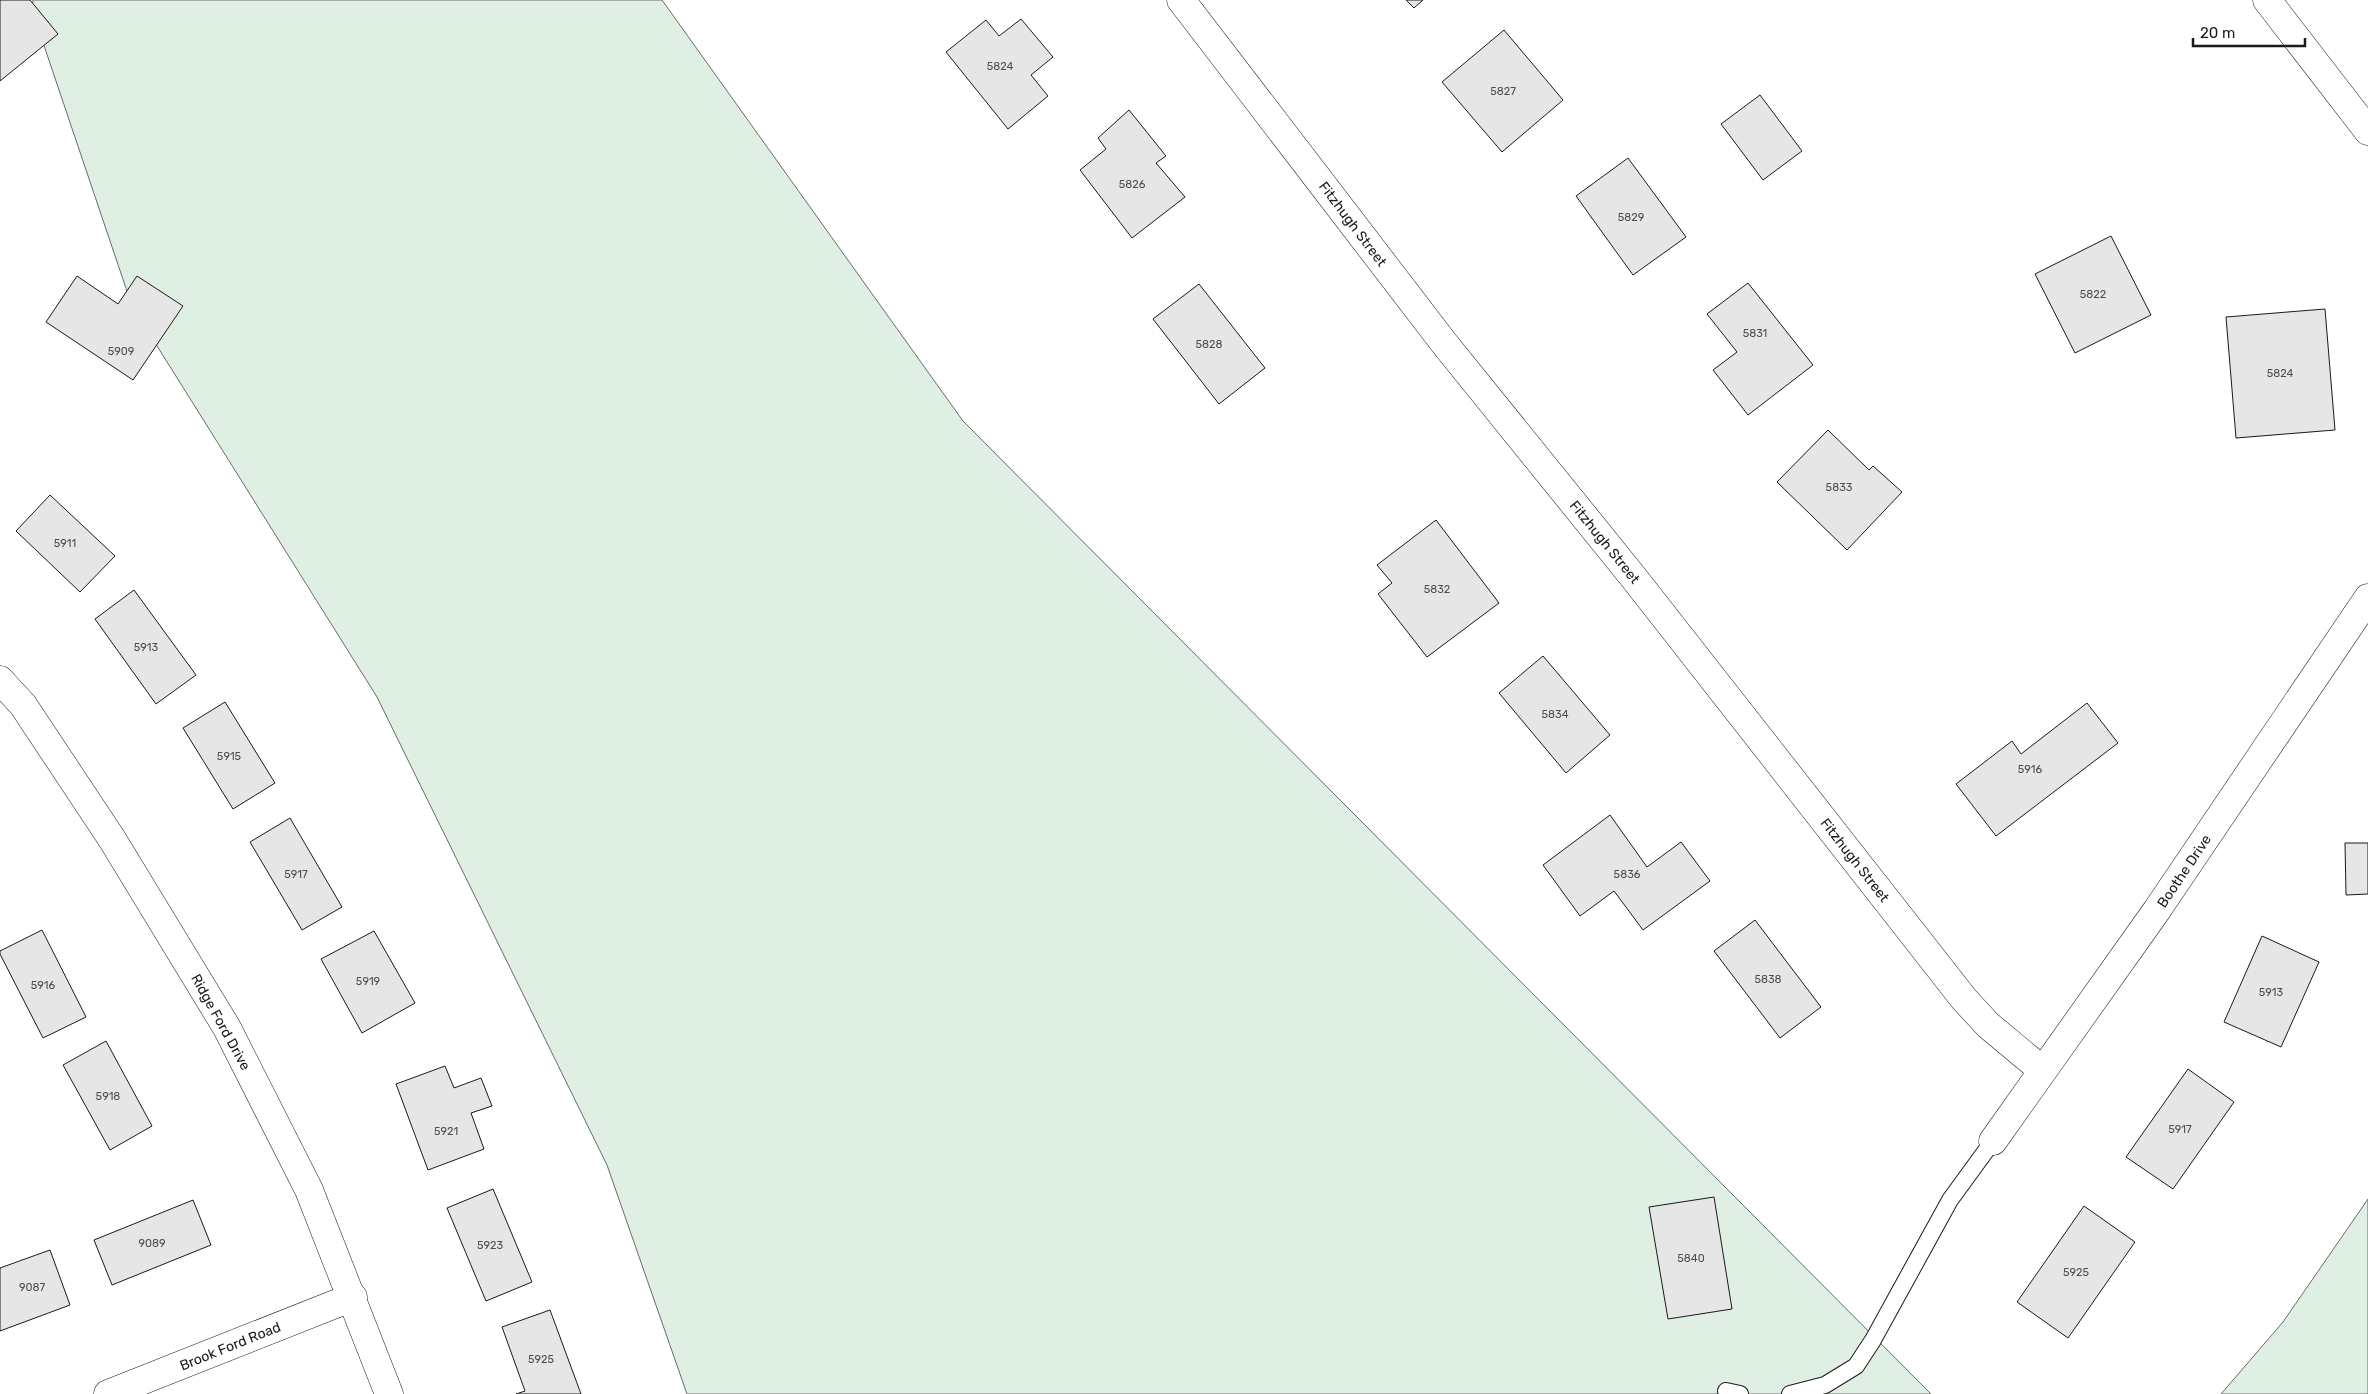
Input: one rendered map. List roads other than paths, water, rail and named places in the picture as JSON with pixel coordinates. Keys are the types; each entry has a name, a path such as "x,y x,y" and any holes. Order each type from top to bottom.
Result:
{"street":[{"name":"Fitzhugh Street","path":"1181,0 1444,343 1634,578 1964,999 1988,1025 2042,1070"},
{"path":"2267,0 2368,131"},
{"name":"Boothe Drive","path":"1993,1141 2158,910 2368,598"},
{"name":"Ridge Ford Drive","path":"0,680 23,705 112,839 227,1028 310,1190 353,1297 388,1394"},
{"name":"Brook Ford Road","path":"108,1394 353,1297"}],"lane":[{"path":"1790,1394 1825,1385 1856,1366 1873,1340 1950,1200 1993,1141"}]}
